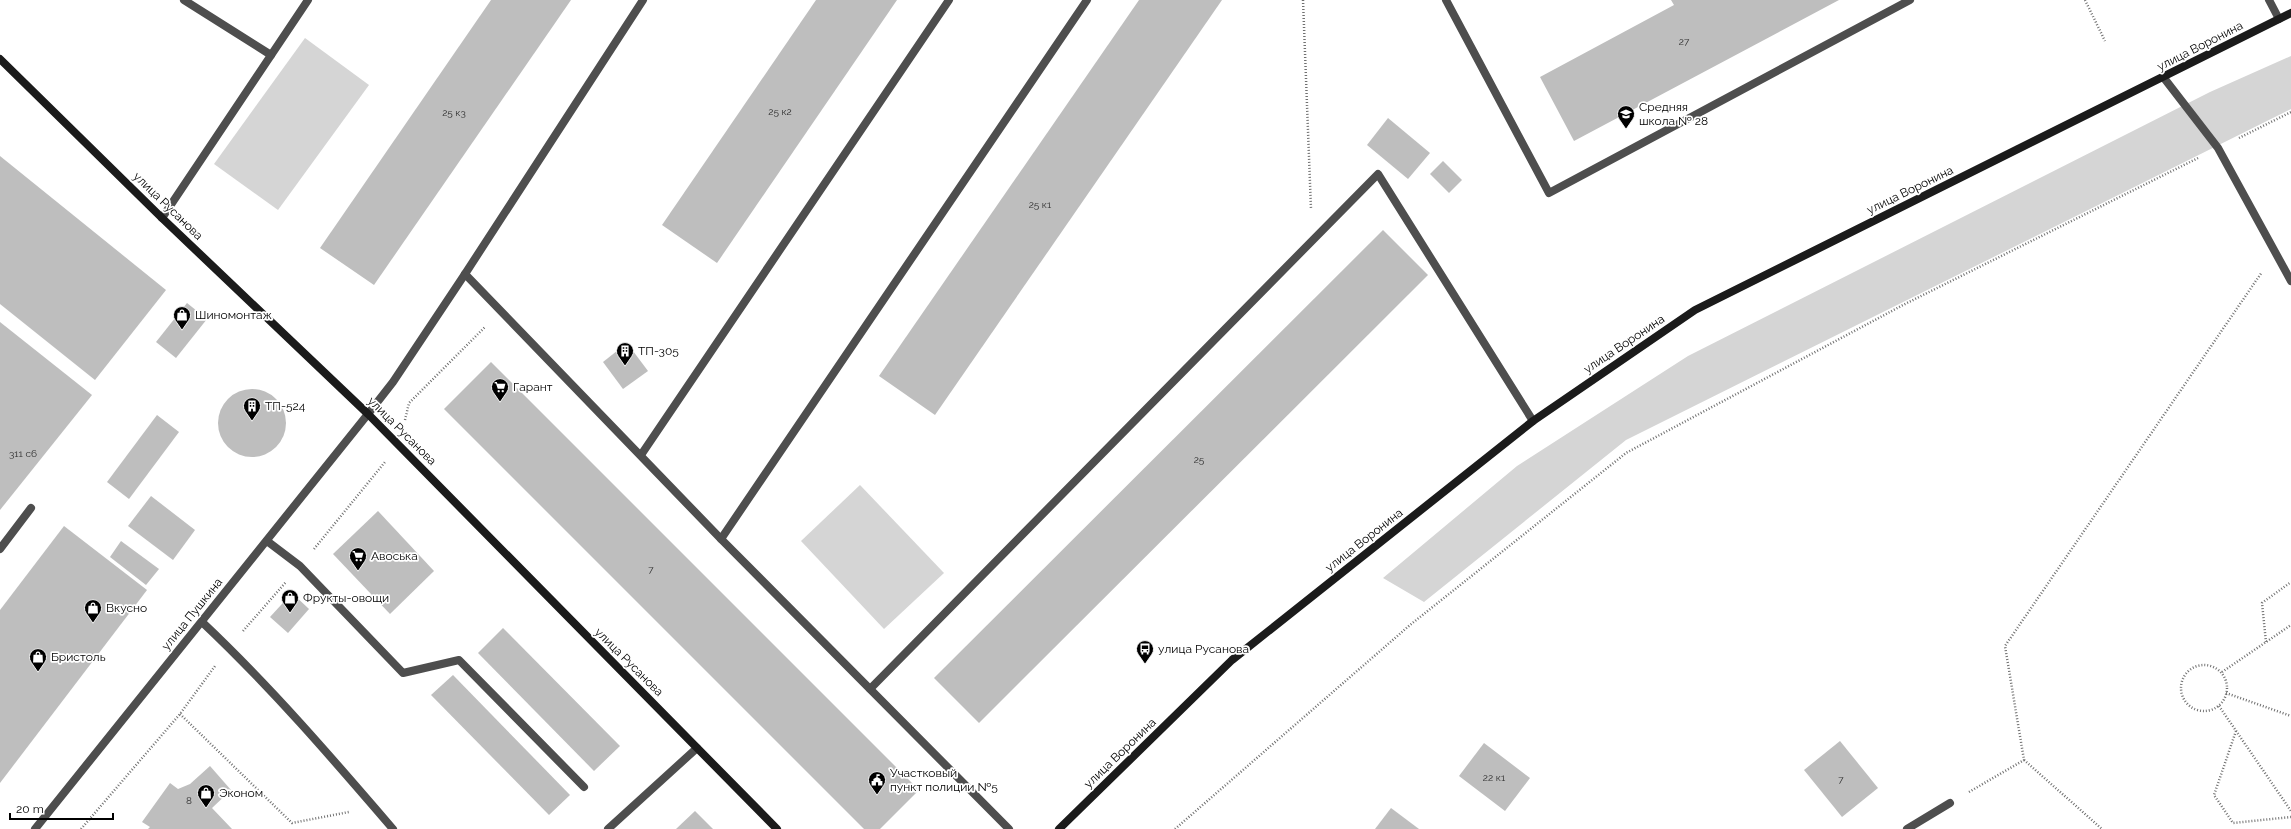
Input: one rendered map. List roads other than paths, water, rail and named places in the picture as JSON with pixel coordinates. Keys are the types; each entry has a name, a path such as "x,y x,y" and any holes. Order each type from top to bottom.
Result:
{"street":[{"path":"184,0 271,55"},
{"path":"162,218 308,0"},
{"name":"улица Пушкина","path":"35,829 393,382 466,274 642,0"},
{"path":"641,455 948,0"},
{"path":"721,539 1087,0"},
{"path":"1446,0 1549,193 1910,0"},
{"path":"2269,0 2279,19"},
{"name":"улица Воронина","path":"1059,829 1232,660 1533,421 1695,310 2164,78 2291,13"},
{"name":"улица Русанова","path":"0,59 162,218 368,414 777,829"},
{"path":"2164,78 2218,148 2291,281"},
{"path":"870,689 1378,174 1533,421"},
{"path":"466,274 721,539 1009,829"},
{"path":"0,549 31,508"},
{"path":"267,541 300,566 403,673 459,660 584,787"},
{"path":"202,622 229,647 335,760 393,829"},
{"path":"608,829 697,748"},
{"path":"1907,829 1950,803"}],"place":[{"name":"Средняя школа № 28","path":"1626,129"},
{"name":"Шиномонтаж","path":"182,330"},
{"name":"ТП-305","path":"625,366"},
{"name":"Гарант","path":"500,402"},
{"name":"ТП-524","path":"252,421"},
{"name":"Авоська","path":"358,571"},
{"name":"Фрукты-овощи","path":"290,613"},
{"name":"Вкусно","path":"93,623"},
{"name":"улица Русанова","path":"1145,664"},
{"name":"Бристоль","path":"38,672"},
{"name":"Участковый пункт полиции №5","path":"877,795"},
{"name":"Эконом","path":"206,808"}]}
